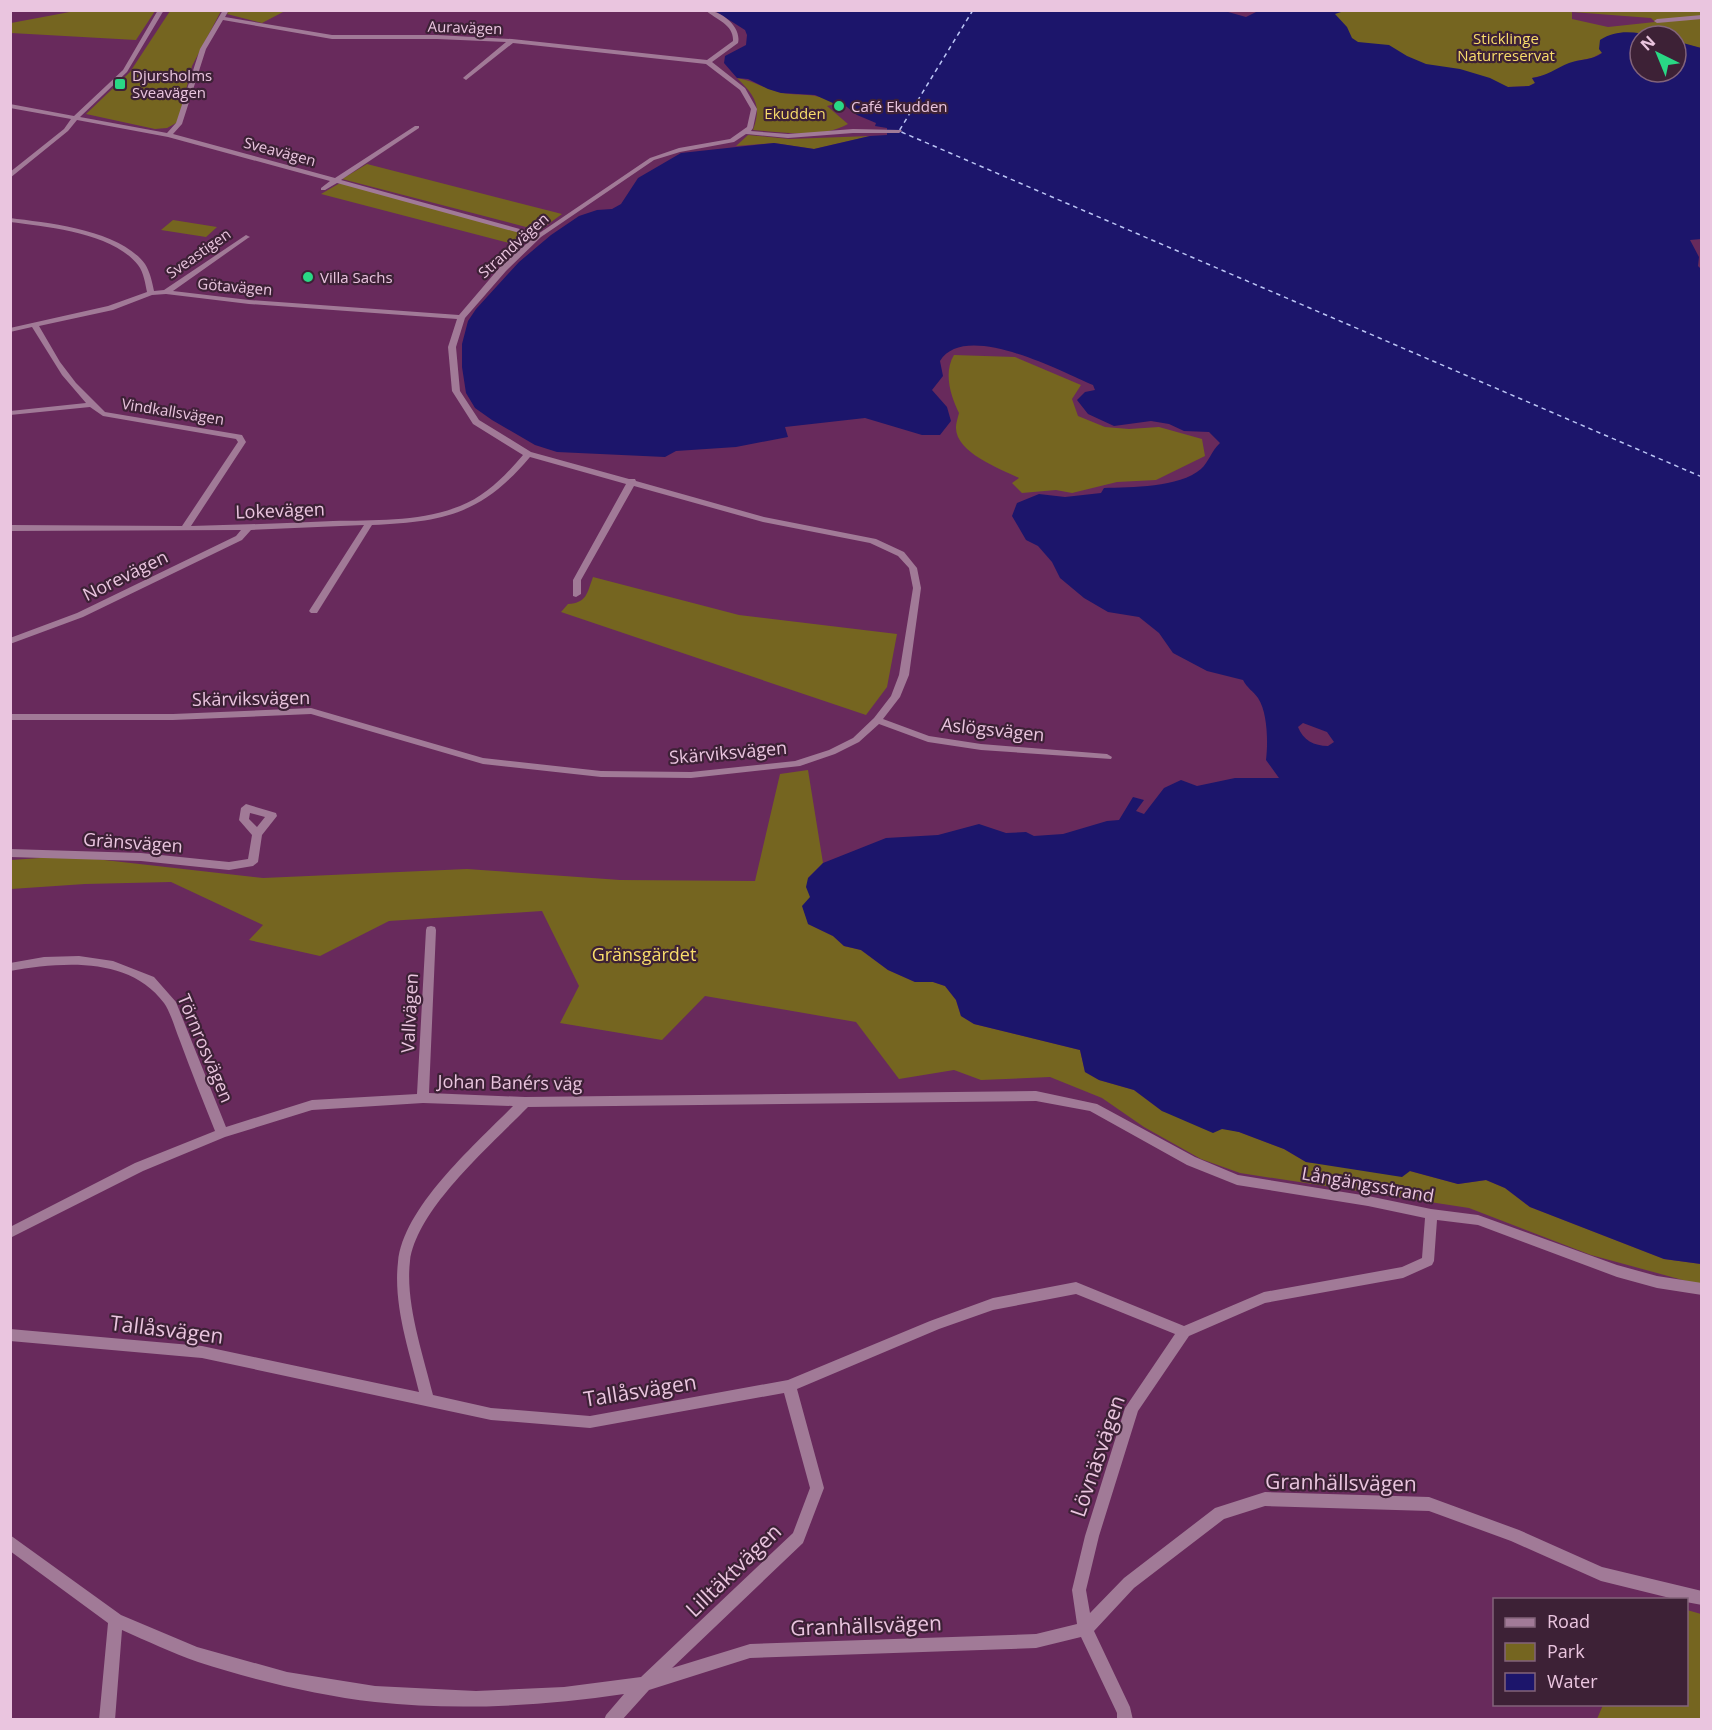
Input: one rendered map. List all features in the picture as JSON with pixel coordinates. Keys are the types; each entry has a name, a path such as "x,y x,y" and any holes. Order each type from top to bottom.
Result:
{"street":[{"path":"10,176 66,130 76,117 125,71 161,10"},
{"path":"169,135 179,124 203,50 226,10"},
{"path":"708,10 735,29 738,37 736,42 708,62 743,89 752,103 755,116 746,132"},
{"name":"Auravägen","path":"222,18 332,37 437,37 512,41 708,62"},
{"path":"1657,21 1701,18"},
{"path":"466,78 512,41"},
{"name":"Sveavägen","path":"10,106 169,135 539,236"},
{"path":"323,189 417,127"},
{"name":"Strandvägen","path":"528,454 476,422 456,391 453,346 461,317 503,268 539,236 652,159 679,150 732,141 746,132 795,136 898,131"},
{"path":"10,219 64,227 117,246 138,261 147,274 151,293"},
{"name":"Sveastigen","path":"166,292 246,237"},
{"name":"Götavägen","path":"10,330 110,308 151,293 166,292 249,302 461,317"},
{"name":"Vindkallsvägen","path":"35,326 53,358 91,405 103,414 239,437 242,442 185,528"},
{"path":"10,413 91,405"},
{"name":"Skärviksvägen","path":"10,717 173,717 311,711 483,761 601,774 680,775 796,764 832,752 856,740 877,720 895,697 904,675 917,588 913,567 901,554 873,541 763,519 528,454"},
{"name":"Lokevägen","path":"10,528 248,528 370,522 442,515 493,493 528,454"},
{"path":"576,594 577,580 632,481"},
{"path":"314,611 370,522"},
{"name":"Norevägen","path":"10,641 80,615 239,538 248,528"},
{"name":"Aslögsvägen","path":"877,720 928,739 970,746 1107,757"},
{"name":"Gränsvägen","path":"10,853 141,857 229,866 253,862 257,834"},
{"name":"Vallvägen","path":"423,1098 431,930"},
{"name":"Törnrosvägen","path":"10,967 44,961 79,960 113,965 150,980 170,1002 222,1133"},
{"name":"Johan Banérs väg","path":"10,1233 139,1167 222,1133 312,1105 423,1098 525,1102 1036,1096"},
{"name":"Långängsstrand","path":"1036,1096 1093,1107 1191,1161 1237,1180 1478,1220 1617,1271 1701,1289"},
{"path":"427,1400 405,1292 404,1258 415,1226 457,1173 525,1102"},
{"path":"1184,1332 1264,1298 1403,1272 1428,1261 1431,1214"},
{"name":"Tallåsvägen","path":"10,1335 202,1352 491,1414 590,1422 789,1386 935,1325 993,1304 1076,1288 1184,1332"},
{"name":"Lövnäsvägen","path":"1125,1719 1125,1712 1085,1629 1079,1590 1092,1536 1132,1408 1184,1332"},
{"name":"Lilltäktvägen","path":"611,1719 644,1684 798,1538 817,1488 789,1386"},
{"name":"Granhällsvägen","path":"10,1542 116,1620 197,1654 287,1679 375,1694 476,1699 564,1695 644,1684 750,1651 1036,1641 1085,1629 1129,1582 1220,1513 1265,1498 1429,1504 1514,1535 1601,1574 1701,1598"},
{"path":"106,1719 116,1620"}],"green space":[{"path":"229,10 285,11 262,23 227,14"},
{"name":"Sticklinge Naturreservat","path":"1336,10 1701,11 1701,48 1688,45 1688,24 1636,24 1655,22 1651,18 1572,12 1572,19 1608,27 1628,25 1628,39 1592,58 1576,61 1549,74 1532,78 1535,83 1529,86 1508,87 1426,67 1354,44 1335,19 1334,11"},
{"path":"75,11 155,11 136,40 11,33 11,23"},
{"path":"170,11 221,11 192,66 178,122 167,128 155,129 86,114 130,72"},
{"name":"Ekudden","path":"737,78 778,92 821,97 835,104 827,106 848,124 826,132 814,133 753,130 757,107 748,90"},
{"name":"Ekudden","path":"748,135 789,139 870,136 814,149 774,143 736,146"},
{"path":"367,164 562,214 543,228 526,227 342,179"},
{"path":"340,183 522,232 530,237 521,246 321,194"},
{"path":"173,220 217,227 206,237 161,230"},
{"path":"954,355 1015,357 1081,385 1072,399 1078,416 1105,427 1129,429 1159,427 1202,439 1205,456 1156,480 1117,482 1072,493 1056,490 1022,493 1012,483 1019,478 980,459 963,445 958,436 956,425 959,413 953,400 949,377"},
{"path":"593,577 739,615 897,634 887,687 866,715 561,612 568,604 583,599"},
{"name":"Gränsgärdet","path":"808,770 823,863 808,878 810,897 808,924 833,936 844,946 861,950 888,970 915,982 933,982 945,986 956,1000 961,1016 974,1024 1080,1050 1085,1072 1099,1080 1134,1090 1162,1111 1239,1132 1284,1149 1306,1162 1410,1171 1458,1184 1486,1180 1505,1188 1530,1207 1664,1259 1701,1264 1701,1285 1591,1255 1469,1208 1240,1173 1201,1159 1144,1127 1102,1098 1050,1077 981,1080 954,1070 899,1079 856,1022 705,996 662,1040 560,1023 579,986 542,911 389,921 320,956 249,940 263,925 171,882 11,889 11,860 69,856 263,878 467,869 620,880 755,881 780,774"},
{"path":"1688,1610 1701,1614 1701,1719 1597,1719 1603,1706 1688,1706"}],"water":[{"path":"1221,10 1246,17 1258,11 1344,11 1335,14 1347,27 1352,38 1358,42 1389,45 1426,64 1460,69 1490,78 1508,87 1529,86 1535,83 1532,78 1547,74 1569,63 1598,55 1602,53 1599,49 1600,40 1614,34 1628,32 1628,84 1688,84 1688,44 1701,48 1701,239 1690,240 1699,257 1698,266 1702,270 1701,1264 1664,1259 1530,1207 1505,1188 1486,1180 1458,1184 1410,1171 1402,1177 1306,1162 1284,1149 1239,1132 1222,1129 1213,1133 1162,1111 1134,1090 1099,1080 1085,1072 1080,1050 974,1024 961,1016 956,1000 945,986 933,982 915,982 888,970 861,950 844,946 833,936 808,924 802,906 810,897 806,887 808,878 823,863 886,838 938,835 979,824 1006,833 1026,832 1034,836 1063,834 1107,821 1119,820 1133,797 1144,800 1136,811 1144,814 1164,788 1181,780 1197,786 1235,778 1279,778 1266,760 1264,712 1258,698 1243,680 1207,671 1173,653 1159,633 1139,617 1108,612 1084,598 1060,578 1052,562 1038,546 1026,540 1012,516 1017,503 1039,494 1065,497 1101,493 1104,488 1141,487 1168,483 1192,475 1204,466 1220,443 1209,432 1184,431 1169,424 1151,421 1114,426 1088,414 1077,400 1085,392 1095,390 1093,385 1014,353 991,347 970,346 952,350 940,361 943,376 932,390 947,407 951,421 940,435 922,435 865,418 785,427 788,437 736,447 676,451 665,457 557,452 535,445 475,408 466,393 462,367 462,344 468,321 519,262 551,235 579,216 597,210 612,209 621,204 638,178 681,153 774,143 814,149 870,136 887,135 887,128 875,126 876,123 857,115 842,103 835,104 815,95 781,93 748,79 737,78 724,63 725,56 746,45 745,30 715,11","holes":["1303,723 1327,732 1334,742 1328,746 1314,743 1306,739 1298,727"]}],"ferry route":[{"path":"973,10 899,131 1702,477"}],"place":[{"name":"Djursholms Sveavägen","path":"120,84"},
{"name":"Café Ekudden","path":"839,106"},
{"name":"Villa Sachs","path":"308,277"}]}
